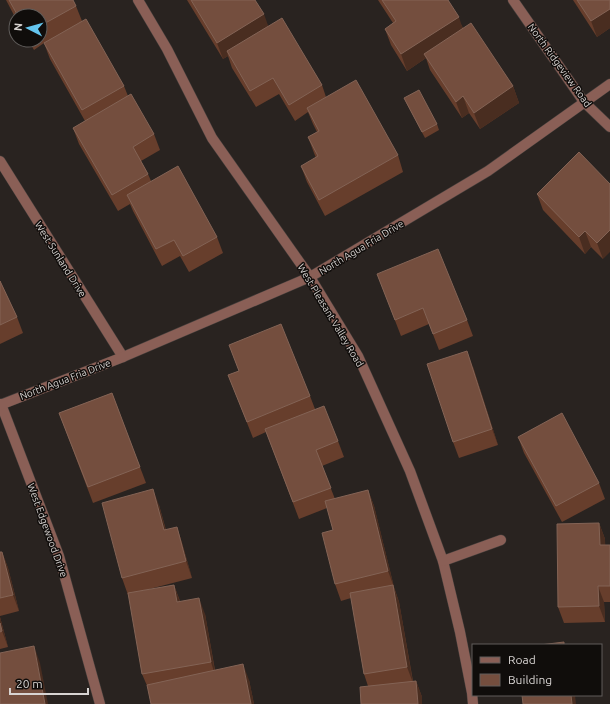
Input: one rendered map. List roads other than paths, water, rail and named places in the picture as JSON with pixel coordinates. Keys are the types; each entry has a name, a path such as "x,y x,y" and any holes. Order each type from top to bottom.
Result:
{"street":[{"name":"West Pleasant Valley Road","path":"138,0 167,49 212,138 310,278 358,356 410,471 443,561 460,632 472,693"},
{"name":"North Ridgeview Road","path":"513,0 584,102 610,127"},
{"name":"North Agua Fria Drive","path":"0,405 123,357 310,278 488,171 610,84"},
{"name":"West Sunland Drive","path":"0,161 123,357"},
{"name":"West Edgewood Drive","path":"0,405 59,556 100,704"},
{"path":"443,561 501,540"}]}
